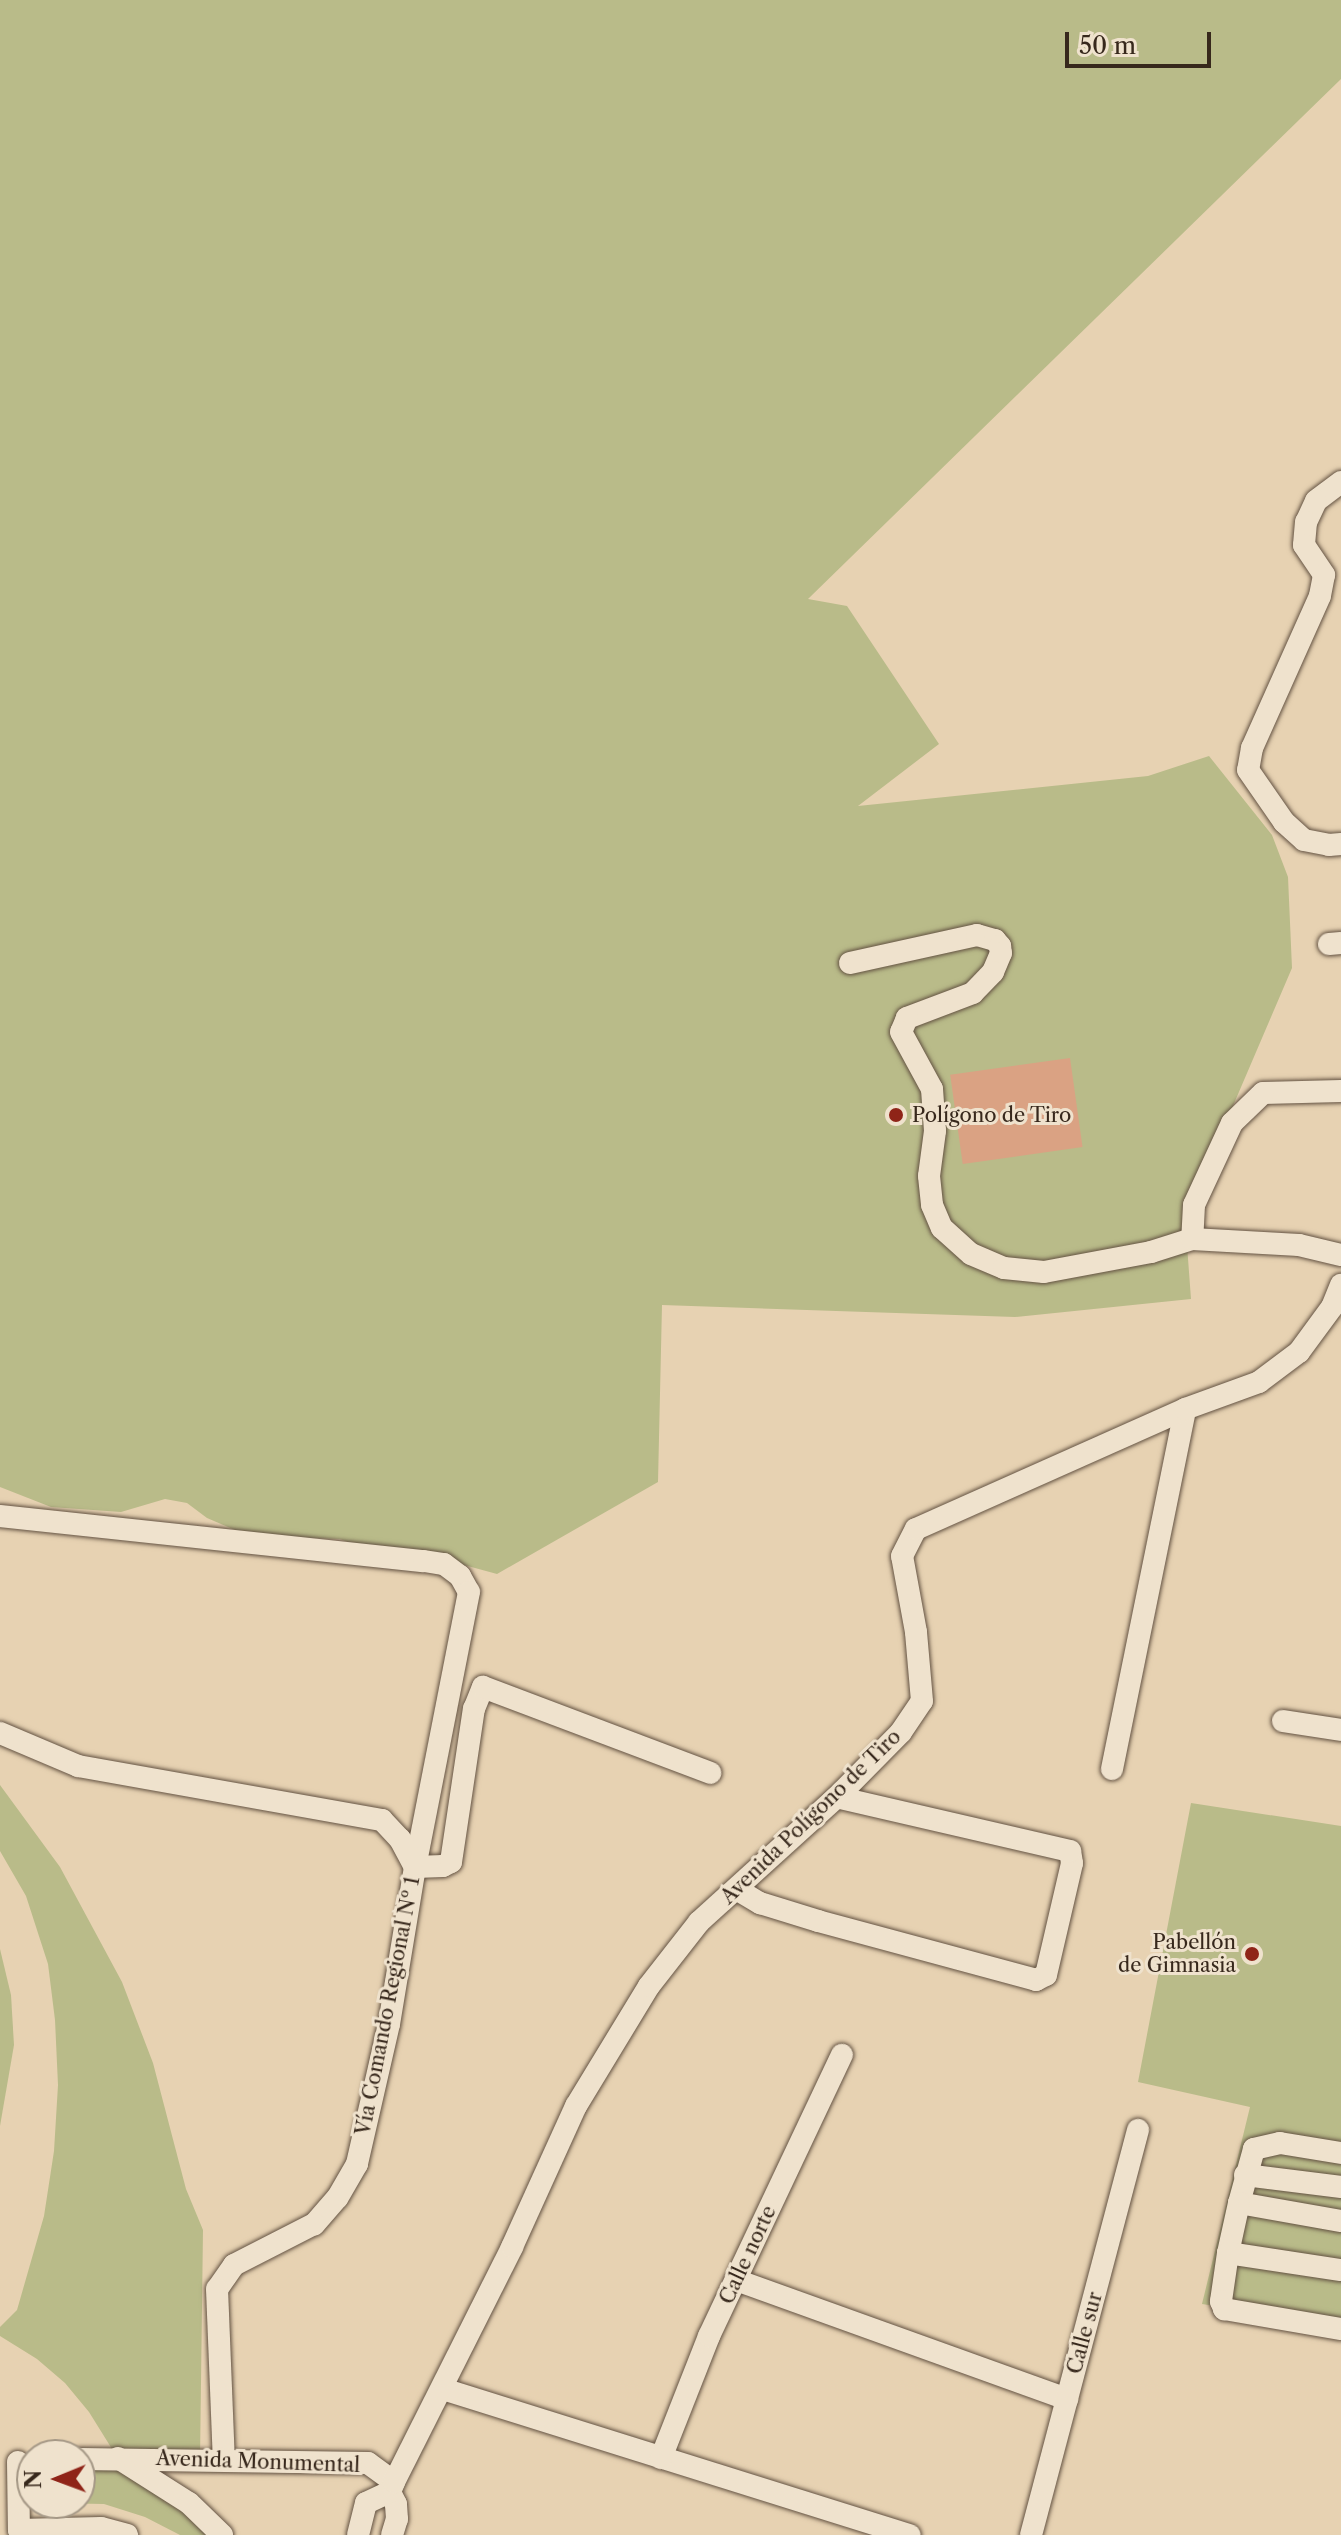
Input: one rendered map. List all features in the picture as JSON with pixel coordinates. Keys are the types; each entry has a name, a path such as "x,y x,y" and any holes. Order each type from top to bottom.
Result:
{"street":[{"path":"1341,482 1316,501 1306,522 1304,545 1324,575 1320,596 1252,748 1248,770 1277,814 1304,840 1341,844"},
{"path":"850,963 977,935 995,940 1000,946 1001,953 993,972 973,993 907,1018 901,1032 932,1089 935,1131 929,1176 932,1205 942,1228 971,1254 1004,1268 1044,1272 1151,1252 1192,1239 1299,1245 1341,1255"},
{"path":"1192,1239 1194,1205 1232,1123 1263,1093 1341,1091"},
{"name":"Avenida Polígono de Tiro","path":"392,2487 443,2389 576,2106 649,1986 699,1922 738,1890 837,1797 901,1732 922,1701 916,1632 902,1556 916,1529 1185,1409 1259,1382 1299,1352 1332,1307 1341,1285"},
{"path":"1112,1769 1185,1409"},
{"name":"Vía Comando Regional Nº 1","path":"0,1516 444,1564 460,1576 469,1592 415,1867 389,2024 357,2164 337,2198 314,2224 234,2265 217,2289 224,2460"},
{"path":"0,1733 78,1766 382,1820 400,1839 415,1867 443,1866 451,1862 474,1709 483,1687 710,1773"},
{"path":"1283,1721 1341,1730"},
{"path":"738,1890 760,1903 818,1921 1036,1980 1046,1975 1072,1863 1070,1851 837,1797"},
{"name":"Calle norte","path":"661,2458 709,2336 842,2055"},
{"name":"Calle sur","path":"1031,2535 1138,2130"},
{"path":"1341,2153 1280,2143 1254,2149 1245,2175 1228,2253 1221,2301 1224,2309 1341,2329"},
{"path":"1245,2175 1341,2187"},
{"path":"1239,2203 1341,2221"},
{"path":"1228,2253 1341,2270"},
{"path":"736,2280 1067,2399"},
{"path":"443,2389 910,2535"},
{"name":"Avenida Monumental","path":"117,2458 189,2503 222,2535"},
{"name":"Avenida Monumental","path":"96,2459 368,2463 392,2487"},
{"path":"358,2535 366,2503 392,2487 396,2504 392,2535"},
{"path":"19,2519 19,2530 101,2528 127,2535"}],"green space":[{"path":"0,0 1341,0 1341,79 808,599 847,606 939,744 858,806 1148,776 1209,756 1272,835 1288,877 1292,968 1185,1218 1191,1299 1015,1317 662,1305 658,1482 497,1574 431,1556 361,1547 340,1539 249,1536 207,1518 187,1503 165,1499 121,1512 51,1507 0,1487"},
{"path":"0,1785 60,1867 122,1982 153,2063 186,2189 203,2230 200,2460 120,2458 222,2535 180,2535 145,2517 96,2504 96,2458 117,2457 89,2412 65,2383 37,2359 0,2336 0,2327 17,2310 44,2216 54,2151 58,2085 48,1964 26,1896 0,1851"},
{"name":"Pabellón de Gimnasia","path":"1191,1803 1341,1826 1341,2326 1202,2304 1250,2107 1138,2082"},
{"path":"0,1949 11,1995 14,2045 0,2126"}],"building":[{"path":"1070,1058 1083,1147 963,1164 950,1075"}],"place":[{"name":"Polígono de Tiro","path":"896,1115"},
{"name":"Pabellón de Gimnasia","path":"1252,1954"}]}
